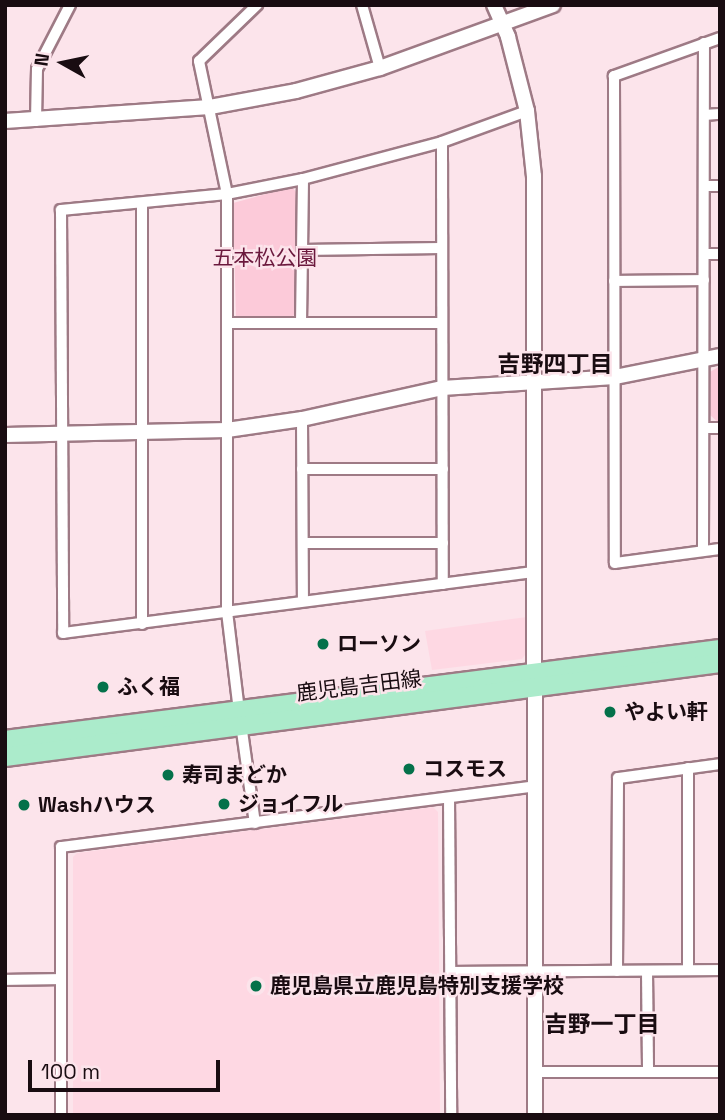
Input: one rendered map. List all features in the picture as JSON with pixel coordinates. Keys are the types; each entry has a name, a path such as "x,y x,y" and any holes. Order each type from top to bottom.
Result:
{"main road":[{"name":"鹿児島吉田線","path":"5,757 240,718 535,679 720,649"},
{"name":"鹿児島吉田線","path":"535,679 720,663"},
{"name":"鹿児島吉田線","path":"5,740 240,718"}],"street":[{"path":"36,121 37,69 70,5"},
{"path":"254,823 227,612 227,194 199,61 257,5"},
{"path":"362,5 380,68"},
{"path":"494,5 503,25 527,111 535,212 535,1115"},
{"path":"5,121 36,121 210,107 380,68 553,5"},
{"path":"720,38 614,76 615,563 720,549"},
{"path":"703,551 704,43"},
{"path":"527,111 442,142 303,179 227,194 142,205 61,210 63,633 534,572"},
{"path":"704,115 720,114"},
{"path":"442,142 443,584"},
{"path":"301,323 303,179"},
{"path":"704,186 720,186"},
{"path":"142,205 142,624"},
{"path":"302,250 441,248"},
{"path":"704,254 720,254"},
{"path":"614,281 704,280"},
{"path":"227,324 442,323"},
{"path":"5,435 226,429 302,419 442,388 615,377 720,356"},
{"path":"302,419 303,601"},
{"path":"705,428 720,428"},
{"path":"302,469 443,469"},
{"path":"303,543 443,543"},
{"path":"617,971 618,778 720,764"},
{"path":"688,768 688,971"},
{"path":"61,1115 61,848 534,786"},
{"path":"449,798 452,1115"},
{"path":"647,971 648,1072"},
{"path":"451,972 720,971"},
{"path":"5,980 60,979"},
{"path":"535,1072 720,1072"}],"shaded area":[{"path":"527,617 528,651 522,659 432,670 425,631"},
{"name":"鹿児島県立鹿児島特別支援学校","path":"433,807 438,812 440,1115 73,1115 73,857 77,853"}],"green space":[{"name":"五本松公園","path":"292,187 297,193 296,313 292,317 236,317 233,203"},
{"path":"720,366 720,424 710,415 710,372"}],"place":[{"name":"ローソン","path":"323,644"},
{"name":"ふく福","path":"103,687"},
{"name":"やよい軒","path":"610,712"},
{"name":"コスモス","path":"409,769"},
{"name":"寿司まどか","path":"168,775"},
{"name":"ジョイフル","path":"224,804"},
{"name":"Washハウス","path":"24,805"},
{"name":"鹿児島県立鹿児島特別支援学校","path":"256,986"}],"district":[{"name":"吉野四丁目","path":"555,364"},
{"name":"吉野一丁目","path":"602,1024"}]}
